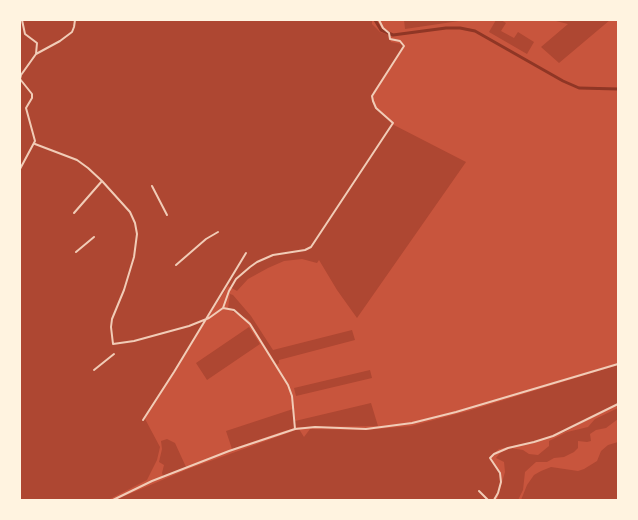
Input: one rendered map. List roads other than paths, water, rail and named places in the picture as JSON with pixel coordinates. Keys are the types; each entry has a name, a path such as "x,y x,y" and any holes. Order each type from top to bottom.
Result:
{"street":[{"path":"20,169 34,144 34,132 26,108 32,98 32,94 20,77 36,54 38,44 25,34 22,20"},
{"path":"36,54 65,37 74,29 75,20"},
{"path":"223,308 236,279 250,267 273,255 305,250 311,247 393,123 376,108 372,98 375,89 404,48 403,43 392,40 379,20"},
{"path":"34,144 76,160 88,168 130,212 135,223 134,257 124,290 112,319 113,344 134,341 205,320 223,308 237,311 248,320 284,377 291,394 295,429"},
{"path":"74,213 102,181"},
{"path":"152,186 167,215"},
{"path":"176,265 206,239 218,232"},
{"path":"76,252 94,237"},
{"path":"143,420 246,253"},
{"path":"94,370 114,354"},
{"path":"113,500 152,481 229,451 295,429 316,427 366,428 412,423 456,412 618,364"},
{"path":"494,500 501,482 500,473 490,458 494,454 508,448 549,438 618,404"},
{"path":"479,491 488,500"}],"waterway":[{"path":"375,20 381,30 393,35 446,28 475,31 563,81 579,88 618,89"}]}
